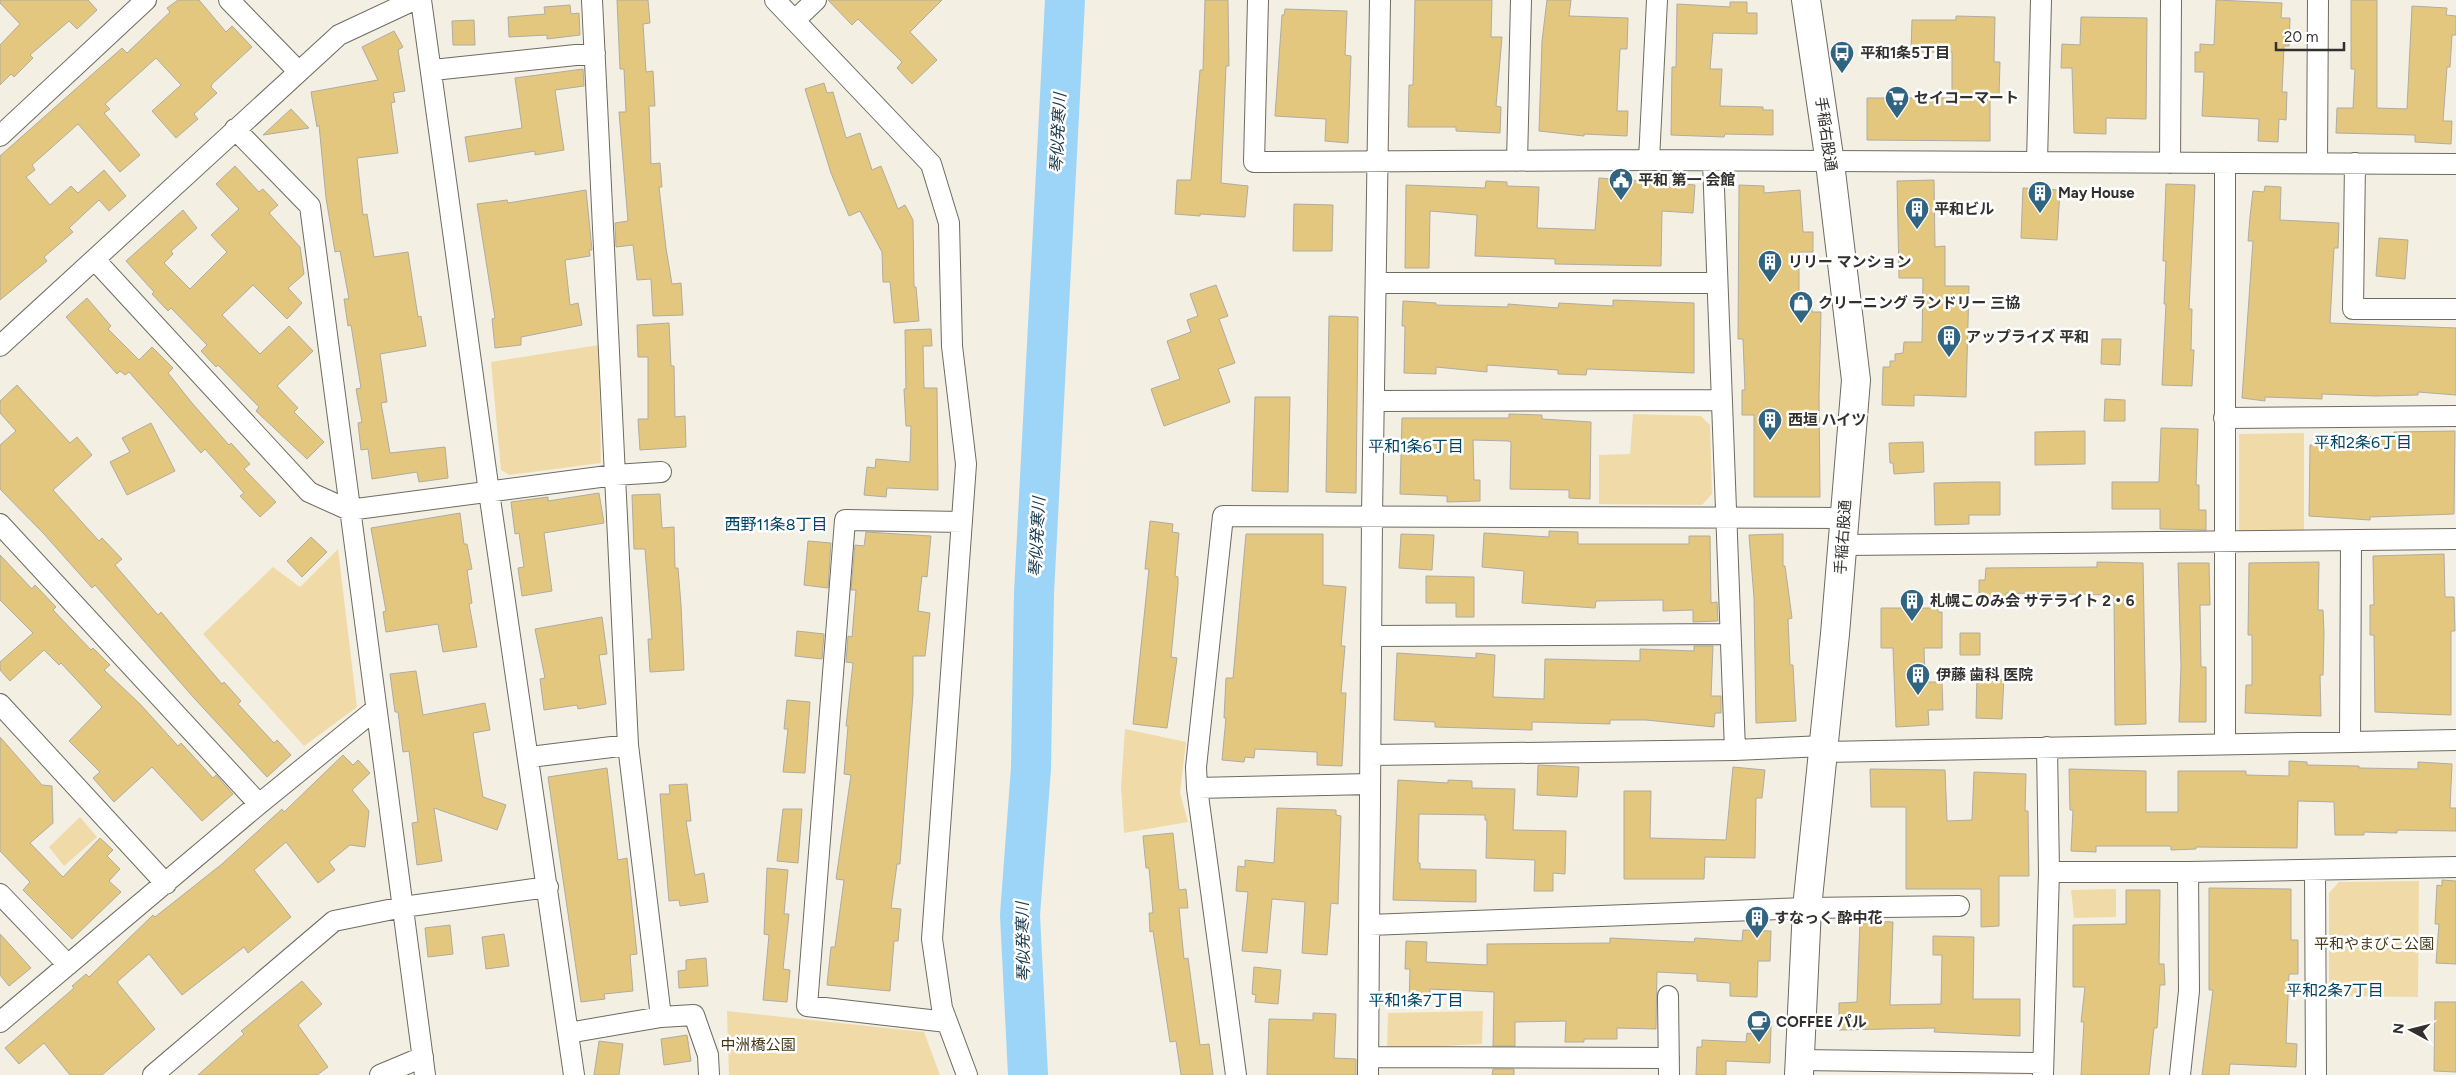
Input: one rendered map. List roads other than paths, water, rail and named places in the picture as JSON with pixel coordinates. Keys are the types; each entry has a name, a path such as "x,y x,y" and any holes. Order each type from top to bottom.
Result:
{"street":[{"path":"0,136 146,0"},
{"path":"229,0 298,71"},
{"path":"0,346 339,35 414,0"},
{"path":"422,0 490,492 530,757 574,1075"},
{"path":"592,0 628,745 661,1017"},
{"path":"775,0 931,164 949,223 952,346 966,464 932,938 942,1008 967,1075"},
{"path":"795,20 816,0"},
{"path":"1258,0 1254,162 1649,160 1830,163 2456,164"},
{"path":"1380,0 1372,516 1368,1066 1669,1066 1668,996"},
{"path":"1517,161 1521,0"},
{"path":"1649,160 1657,0"},
{"name":"手稲右股通","path":"1799,1068 1807,908 1824,749 1856,380 1830,163 1806,0"},
{"path":"2037,162 2040,0"},
{"path":"2170,163 2171,0"},
{"path":"2317,163 2318,0"},
{"path":"433,70 595,53"},
{"path":"236,128 310,206 424,1066 380,1075"},
{"path":"1712,162 1735,750"},
{"path":"2224,163 2226,744"},
{"path":"2355,163 2353,309 2456,309"},
{"path":"95,260 308,492 349,510 614,475 661,472"},
{"path":"1376,283 1717,283"},
{"path":"1375,400 1722,400"},
{"path":"2224,418 2456,416"},
{"path":"1236,1075 1197,788 1196,767 1222,516 1844,518"},
{"path":"947,1022 807,1006 845,520 962,522"},
{"path":"0,524 259,804"},
{"path":"1842,545 2224,543 2456,539"},
{"path":"2350,742 2351,541"},
{"path":"1372,636 1730,634"},
{"path":"0,704 166,884"},
{"path":"0,1022 259,804 376,709"},
{"path":"1371,755 2456,740"},
{"path":"530,757 628,745"},
{"path":"1799,1068 2043,1069 2049,872 2047,747"},
{"path":"1197,788 1370,784"},
{"path":"2049,872 2188,872 2456,867"},
{"path":"2315,870 2316,1075"},
{"path":"2180,1075 2189,991 2188,872"},
{"path":"153,1075 334,921 403,907 548,887"},
{"path":"0,894 68,965"},
{"path":"1369,926 1807,908 1959,906"},
{"path":"568,1033 661,1017 694,1015 708,1055 709,1075"}],"waterway":[{"name":"琴似発寒川","path":"1028,1075 1020,915 1031,768 1034,593 1065,0"}],"place":[{"name":"平和1条5丁目","path":"1842,74"},
{"name":"セイコーマート","path":"1897,119"},
{"name":"平和 第一 会館","path":"1621,201"},
{"name":"May House","path":"2040,214"},
{"name":"平和ビル","path":"1917,230"},
{"name":"リリー マンション","path":"1770,283"},
{"name":"クリーニング ランドリー 三協","path":"1801,324"},
{"name":"アップライズ 平和","path":"1949,358"},
{"name":"西垣 ハイツ","path":"1770,441"},
{"name":"札幌このみ会 サテライト 2・6","path":"1912,622"},
{"name":"伊藤 歯科 医院","path":"1918,696"},
{"name":"すなっく 酔中花","path":"1757,939"},
{"name":"COFFEE パル","path":"1759,1043"}],"district":[{"name":"平和2条6丁目","path":"2363,442"},
{"name":"平和1条6丁目","path":"1416,446"},
{"name":"西野11条8丁目","path":"776,524"},
{"name":"平和2条7丁目","path":"2335,990"},
{"name":"平和1条7丁目","path":"1416,1000"}],"park label":[{"name":"平和やまびこ公園","path":"2374,944"},
{"name":"中洲橋公園","path":"758,1045"}]}
